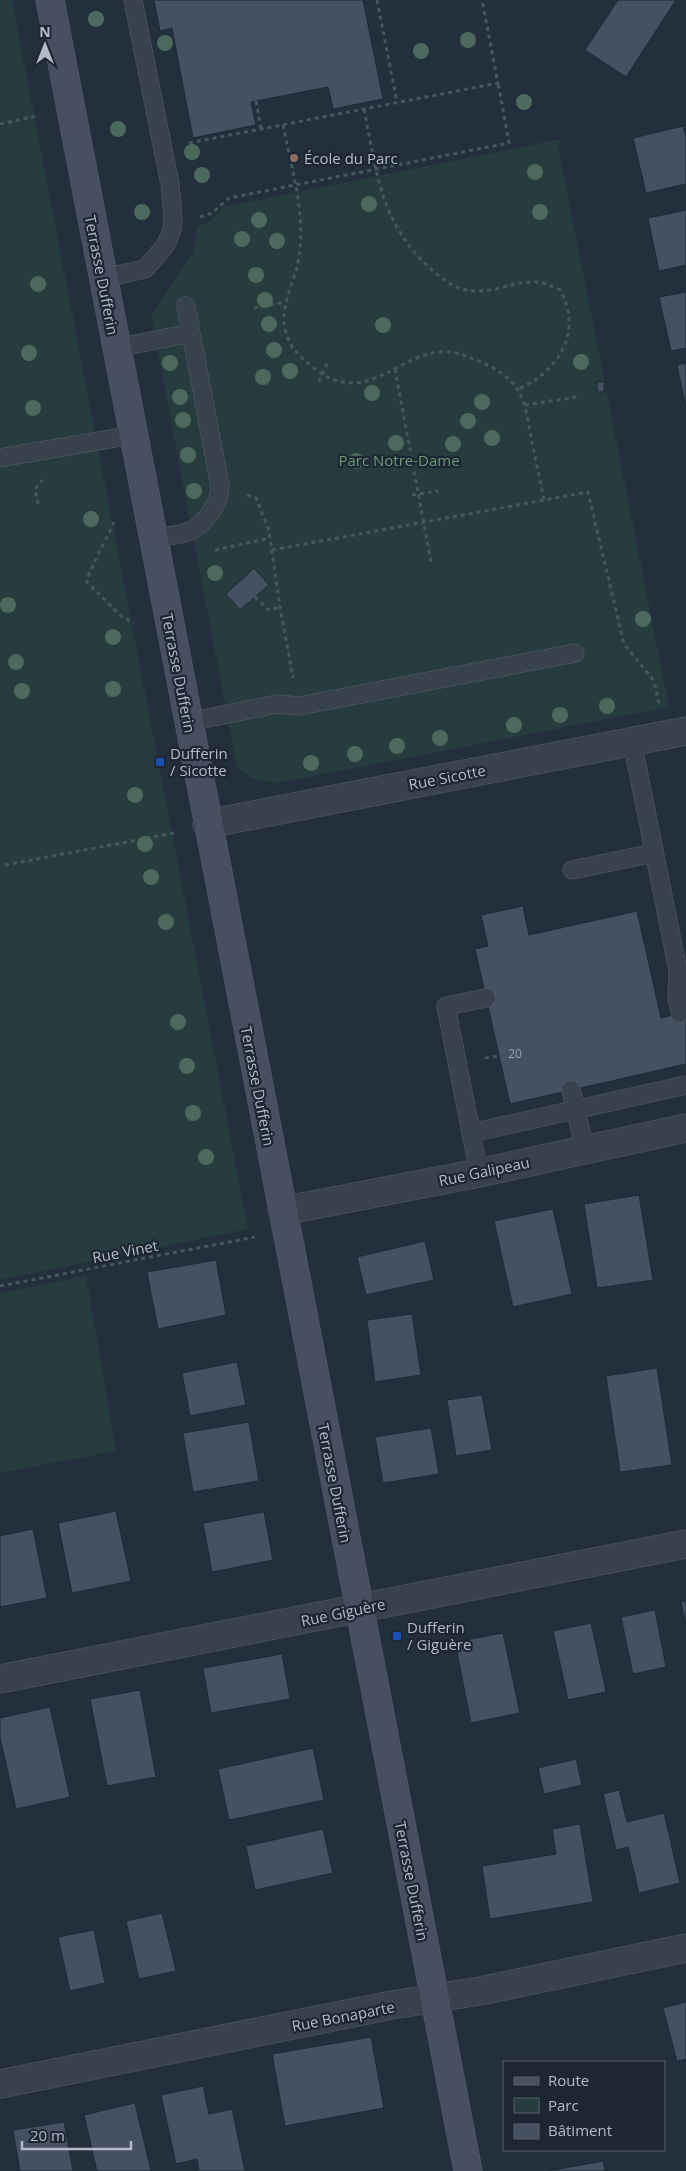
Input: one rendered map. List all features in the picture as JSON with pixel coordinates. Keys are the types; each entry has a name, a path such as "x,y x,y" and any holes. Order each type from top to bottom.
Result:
{"street":[{"name":"Terrasse Dufferin","path":"50,0 207,824 468,2171"},
{"name":"Rue Sicotte","path":"207,824 686,731"},
{"name":"Rue Galipeau","path":"282,1211 478,1173 686,1128"},
{"name":"Rue Giguère","path":"0,1679 686,1544"},
{"name":"Rue Bonaparte","path":"0,2084 686,1948"}],"lane":[{"path":"103,278 145,269 164,246 172,230 173,218 170,184 133,0"},
{"path":"153,538 192,530 207,517 220,495 220,486 186,306"},
{"path":"116,348 191,333"},
{"path":"0,458 133,435"},
{"path":"188,722 277,704 299,706 575,653"},
{"path":"632,741 678,970 677,998 680,1014"},
{"path":"572,870 654,853"},
{"path":"478,1173 446,1006 486,998"},
{"path":"471,1133 686,1085"},
{"path":"571,1090 585,1150"}],"path":[{"path":"377,0 398,102"},
{"path":"191,218 212,214 229,198 509,143 482,0"},
{"path":"186,143 498,83"},
{"path":"256,101 261,129"},
{"path":"364,109 382,197 402,237 414,252 445,281 460,289 475,292 537,282 560,290 567,302 569,318 568,335 560,354 547,371 533,382 518,389"},
{"path":"0,124 37,116"},
{"path":"282,125 295,185 301,246 297,266 285,302 283,319 291,344 305,362 337,381 356,383 372,380 425,356 450,352 487,365 507,377 518,389 525,405 544,500"},
{"path":"254,308 285,302"},
{"path":"319,382 328,362"},
{"path":"395,369 431,562"},
{"path":"525,405 577,397"},
{"path":"38,504 35,489 42,481 41,475"},
{"path":"412,495 438,491"},
{"path":"272,550 588,492 624,644 654,681 661,709"},
{"path":"256,498 264,515 270,538 294,683"},
{"path":"114,522 94,566 88,573 87,582 122,617 134,623"},
{"path":"206,552 270,538"},
{"path":"255,597 269,610 280,607"},
{"path":"5,865 174,833"},
{"name":"Rue Vinet","path":"0,1286 254,1237"}],"green space":[{"path":"0,0 12,0 248,1229 0,1280"},
{"name":"Parc Notre-Dame","path":"561,139 558,146 669,707 283,782 270,782 252,778 237,767 151,316 193,251 198,226 210,221 224,207"},
{"path":"86,1276 116,1451 0,1473 0,1293"}],"building":[{"path":"154,0 363,0 383,99 333,109 328,87 251,102 256,125 193,138 172,28 160,31"},
{"path":"618,0 676,0 626,77 585,50"},
{"path":"683,126 686,137 686,184 646,193 633,138"},
{"path":"686,210 686,265 659,271 648,218"},
{"path":"686,292 686,348 671,351 659,297"},
{"path":"686,363 686,408 677,365"},
{"path":"597,382 604,382 604,392 597,392"},
{"path":"254,568 269,585 240,610 226,594"},
{"path":"523,906 529,935 637,911 661,1018 686,1012 686,1064 510,1104 475,949 488,946 481,915"},
{"path":"639,1195 653,1280 597,1288 584,1204"},
{"path":"553,1209 572,1294 513,1307 494,1221"},
{"path":"425,1241 434,1280 366,1295 357,1257"},
{"path":"216,1260 226,1315 158,1329 147,1272"},
{"path":"412,1314 421,1375 375,1382 367,1320"},
{"path":"237,1362 246,1405 190,1416 182,1373"},
{"path":"657,1368 672,1465 620,1472 606,1376"},
{"path":"482,1395 492,1450 456,1456 447,1400"},
{"path":"249,1422 259,1481 193,1492 183,1433"},
{"path":"431,1428 439,1474 383,1483 375,1437"},
{"path":"116,1511 131,1581 72,1593 58,1523"},
{"path":"264,1512 273,1560 212,1572 203,1523"},
{"path":"33,1529 47,1598 0,1607 0,1536"},
{"path":"686,1601 686,1625 681,1602"},
{"path":"655,1610 666,1667 633,1674 621,1617"},
{"path":"591,1623 606,1692 568,1700 553,1631"},
{"path":"503,1633 520,1713 471,1723 455,1642"},
{"path":"282,1654 290,1699 211,1713 203,1668"},
{"path":"140,1690 156,1777 107,1786 90,1699"},
{"path":"50,1707 70,1797 16,1809 0,1737 0,1718"},
{"path":"313,1748 324,1800 229,1820 218,1769"},
{"path":"576,1759 582,1785 544,1794 538,1768"},
{"path":"619,1790 627,1822 664,1813 680,1883 639,1893 628,1847 616,1850 603,1794"},
{"path":"580,1824 593,1902 490,1919 482,1866 556,1854 552,1829"},
{"path":"323,1829 333,1873 255,1890 246,1846"},
{"path":"162,1913 176,1971 139,1979 126,1921"},
{"path":"94,1930 105,1983 70,1991 58,1937"},
{"path":"686,2002 686,2059 677,2061 663,2008"},
{"path":"371,2037 384,2108 285,2126 272,2054"},
{"path":"203,2086 209,2114 232,2109 245,2171 199,2171 197,2159 176,2164 161,2095"},
{"path":"135,2103 151,2171 97,2171 84,2115"},
{"path":"64,2122 73,2171 20,2171 13,2130"},
{"path":"603,2161 605,2171 548,2171"}],"place":[{"name":"École du Parc","path":"294,158"},
{"name":"Dufferin / Sicotte","path":"160,762"},
{"name":"Dufferin / Giguère","path":"397,1636"}]}
